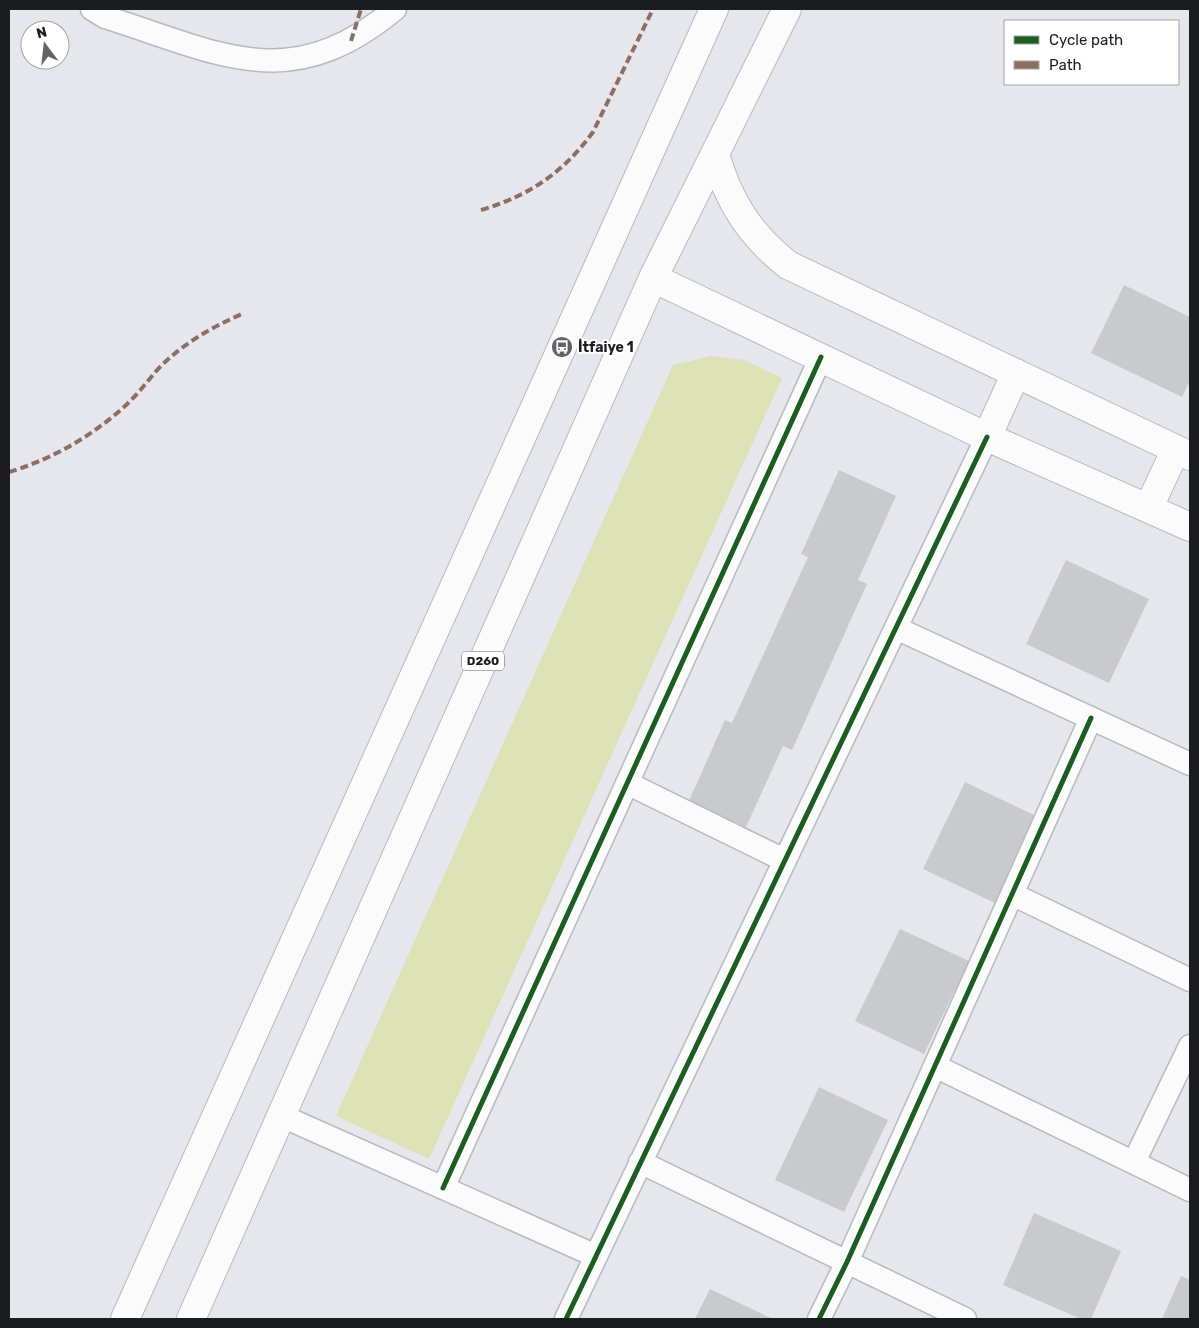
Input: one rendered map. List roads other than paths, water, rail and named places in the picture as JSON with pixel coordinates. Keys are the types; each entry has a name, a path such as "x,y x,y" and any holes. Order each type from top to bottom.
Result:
{"highway":[{"path":"125,1319 714,9"},
{"name":"D260","path":"191,1319 653,278 787,9"},
{"path":"715,154 730,198 741,218 755,235 788,265 1183,452 1149,507"},
{"path":"653,278 987,437 1149,507 1190,527"},
{"path":"987,437 1016,373"}],"street":[{"path":"92,9 105,17 225,55 269,61 292,60 332,50 367,31 395,9"},
{"path":"443,1188 821,357"},
{"path":"566,1319 987,437"},
{"path":"896,628 1190,764"},
{"path":"819,1319 847,1262 1091,718"},
{"path":"627,783 784,860"},
{"path":"1012,894 1190,980"},
{"path":"1134,1162 1190,1046"},
{"path":"934,1066 1190,1190"},
{"path":"282,1116 596,1256"},
{"path":"640,1162 965,1319"}],"place":[{"name":"İtfaiye 1","path":"562,347"}]}
